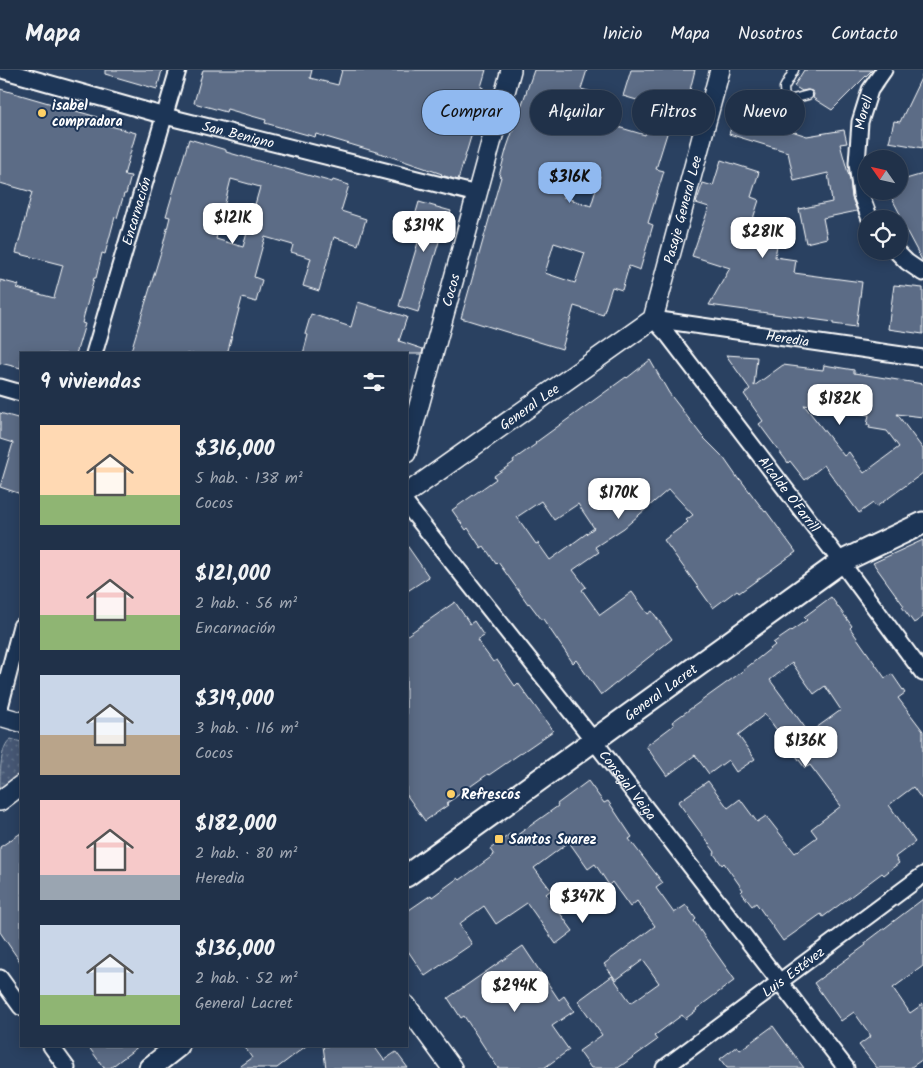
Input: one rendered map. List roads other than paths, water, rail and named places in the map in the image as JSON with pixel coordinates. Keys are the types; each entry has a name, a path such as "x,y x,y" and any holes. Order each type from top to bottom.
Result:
{"main road":[{"name":"General Lacret","path":"408,875 841,562 923,523"},
{"path":"150,1068 177,1047"}],"street":[{"name":"San Benigno","path":"2,70 165,116 477,194"},
{"name":"Encarnación","path":"95,352 178,70"},
{"name":"Cocos","path":"408,446 511,70"},
{"name":"Pasaje General Lee","path":"653,319 720,70"},
{"name":"Morell","path":"867,210 861,195 857,163 860,122 870,90 884,70"},
{"path":"904,260 923,273"},
{"name":"Heredia","path":"653,319 923,358"},
{"name":"General Lee","path":"408,493 653,319"},
{"name":"Alcalde O'Farrill","path":"653,319 674,343 923,673"},
{"path":"0,387 20,393"},
{"name":"Consejal Veiga","path":"408,507 594,741 846,1068"},
{"path":"0,707 20,630"},
{"path":"0,716 20,722"},
{"path":"0,801 20,786"},
{"name":"Luis Estévez","path":"664,1068 923,875"},
{"path":"0,978 20,1005"},
{"path":"408,1008 452,1068"},
{"path":"52,1047 67,1068"}],"lane":[{"path":"794,70 784,88 785,101 808,95"}],"place":[{"name":"isabel compradora","path":"42,113"},
{"name":"Refrescos","path":"451,794"},
{"name":"Santos Suarez","path":"499,839"}]}
